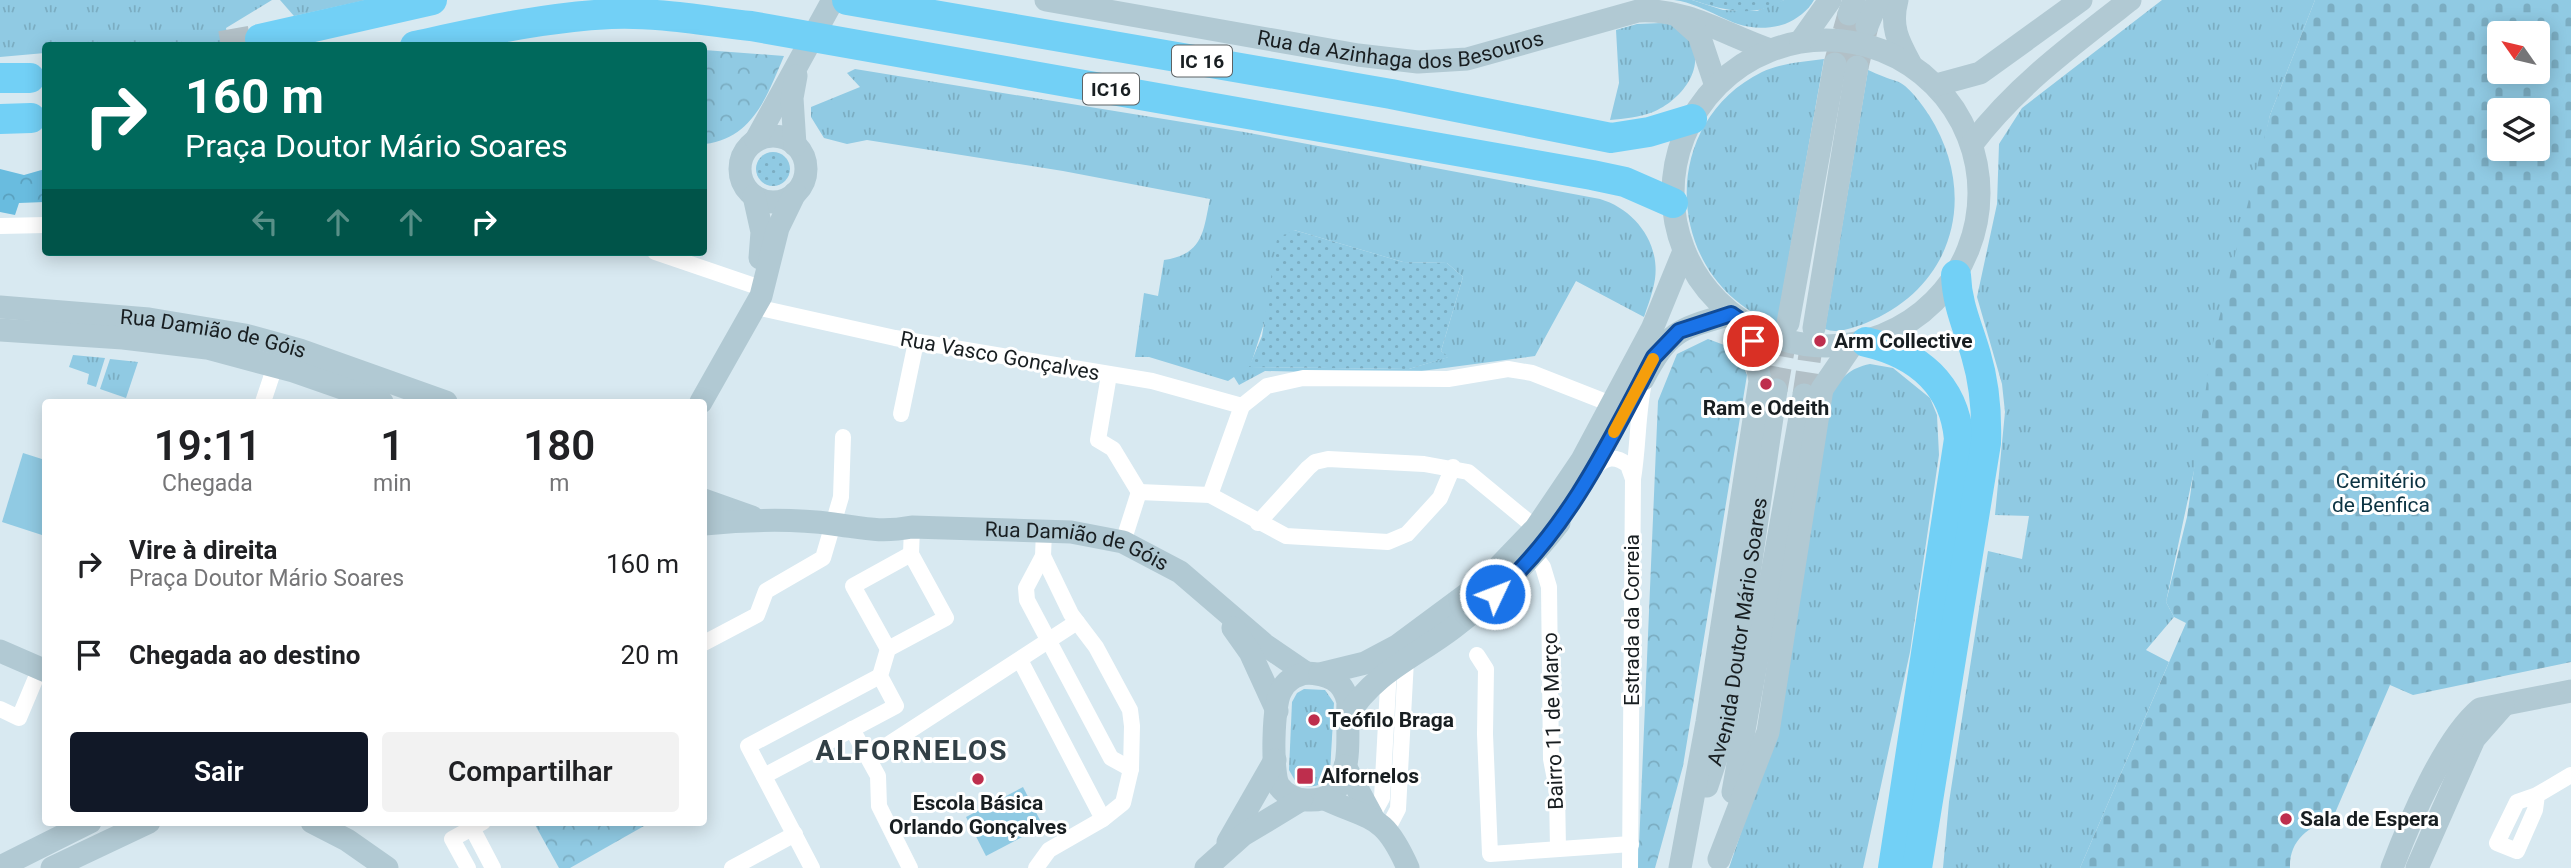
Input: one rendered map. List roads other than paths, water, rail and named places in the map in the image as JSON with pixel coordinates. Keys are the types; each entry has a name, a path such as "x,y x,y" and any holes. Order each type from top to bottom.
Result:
{"highway":[{"path":"260,39 432,0"},
{"name":"IC 16","path":"844,0 1391,94 1611,138 1649,132 1692,119"},
{"name":"IC16","path":"434,42 512,26 611,14 649,14 751,26 1625,181 1673,203"},
{"path":"0,78 30,78"},
{"path":"0,118 31,118"},
{"path":"1893,868 1925,736 1986,443 1987,413 1975,352 1960,309 1956,275"},
{"path":"1860,343 1907,356 1932,375 1948,397 1959,432 1925,736 1917,868"},
{"path":"1876,868 1894,788 1925,736"},
{"path":"1925,736 1934,868"}],"street":[{"path":"795,193 771,202 754,196 743,183 740,167 745,152 756,141 788,78 844,0"},
{"name":"Rua da Azinhaga dos Besouros","path":"1046,0 1358,55 1418,62 1467,59 1499,52 1638,11 1671,12 1695,18 1727,35 1770,50"},
{"path":"1801,41 1830,0"},
{"path":"1857,14 1878,0"},
{"path":"1897,0 1893,22 1895,36 1909,63"},
{"path":"1936,85 1980,73 2081,0"},
{"path":"1972,144 2001,107 2071,46 2130,0"},
{"path":"1671,12 1699,35 1716,86"},
{"path":"1846,40 1890,53 1909,63 1936,85 1957,113 1972,144 1979,177 1979,212 1971,245 1956,275 1917,317 1860,343 1810,346 1769,336 1740,320 1696,275 1684,251 1673,203 1676,165 1692,119 1716,86 1751,60 1770,50 1801,41 1846,40"},
{"path":"687,399 769,274 778,228 806,169 795,145 792,98 798,66"},
{"path":"1788,323 1846,66 1814,328"},
{"path":"756,141 772,136 795,145"},
{"path":"702,399 754,296 762,247 754,196"},
{"path":"0,226 42,225"},
{"path":"1347,716 1368,687 1486,580 1536,528 1582,460 1661,310 1684,251"},
{"name":"Rua Vasco Gonçalves","path":"664,256 754,296 916,342 1190,390 1242,406"},
{"name":"Rua Damião de Góis","path":"0,307 149,319 245,335 290,362 374,399"},
{"path":"1301,800 1280,788 1274,773 1277,711 1281,689 1289,680 1397,659 1473,613 1534,555 1559,524 1595,468 1646,373 1671,336 1740,320"},
{"path":"1680,868 1709,709 1760,381 1740,320"},
{"name":"Rua Damião de Góis","path":"0,330 165,342 208,348 290,362 417,397"},
{"path":"901,414 916,342"},
{"path":"1717,863 1768,732 1822,388 1860,343"},
{"path":"264,399 290,362"},
{"path":"1210,495 1242,406 1267,386 1303,378 1448,379 1508,369 1532,373 1611,404"},
{"name":"Estrada da Correia","path":"1630,868 1633,478 1637,455 1637,414 1646,373"},
{"path":"1109,375 1098,440 1113,449 1139,492"},
{"name":"Avenida Doutor Mário Soares","path":"1680,868 1727,725 1776,390"},
{"name":"Avenida Doutor Mário Soares","path":"1717,863 1747,729 1804,395"},
{"path":"707,641 757,615 766,591 823,558 841,496 843,437"},
{"path":"1595,468 1602,460 1616,458 1628,464 1633,478"},
{"path":"1258,523 1308,468 1322,459 1453,467 1479,478 1536,528"},
{"path":"1139,492 1210,495 1275,533 1298,538 1396,542 1407,534 1440,498 1453,467"},
{"path":"1123,542 1139,492"},
{"name":"Rua Damião de Góis","path":"707,501 758,519"},
{"name":"Rua Damião de Góis","path":"707,524 758,519 834,524 859,518 880,519 912,527 1071,532 1123,542 1180,572 1222,611 1313,674"},
{"path":"764,776 896,706 880,676 888,649 946,618 911,554 912,527"},
{"path":"1044,531 1042,556 1025,593 1111,758 1131,769"},
{"path":"888,649 853,586 911,554"},
{"name":"Bairro 11 de Março","path":"1534,555 1543,566 1549,587 1551,759 1557,790 1558,849"},
{"path":"1036,868 1049,850 1103,820 1123,803 1131,769 1130,710 1096,648 1077,622 1042,556"},
{"name":"Rua Damião de Góis","path":"1222,611 1250,652 1277,711"},
{"path":"869,757 1077,622"},
{"path":"0,650 42,669"},
{"path":"1477,655 1486,668 1485,733 1490,855 1631,844"},
{"path":"1379,823 1397,659"},
{"path":"1379,823 1398,809 1397,659"},
{"path":"1020,660 1103,820"},
{"path":"0,709 19,718 42,671"},
{"path":"1313,674 1336,681 1346,692 1345,766 1337,790 1325,799"},
{"path":"810,867 748,746 880,676"},
{"path":"2392,868 2460,729 2480,709 2534,697 2569,697"},
{"path":"2417,868 2474,739 2505,704"},
{"path":"852,729 878,776 879,806 910,868"},
{"path":"1223,850 1275,760"},
{"path":"1345,766 1408,868"},
{"path":"2537,795 2571,775"},
{"path":"1206,868 1223,850 1261,823 1301,800 1325,799 1379,823"},
{"path":"0,867 81,826"},
{"path":"52,868 141,826"},
{"path":"468,868 452,839 475,826"},
{"path":"477,826 494,868"},
{"path":"339,829 387,868"},
{"path":"732,868 795,834"}],"tunnel":[{"path":"1835,64 1849,14"},
{"path":"1857,67 1867,26"},
{"path":"243,42 260,39"},
{"path":"1776,390 1788,323"},
{"path":"1804,395 1814,328"}],"place":[{"name":"Arm Collective","path":"1820,341"},
{"name":"Ram e Odeith","path":"1766,384"},
{"name":"Teófilo Braga","path":"1314,720"},
{"name":"Alfornelos","path":"1305,776"},
{"name":"Escola Básica Orlando Gonçalves","path":"978,779"},
{"name":"Sala de Espera","path":"2286,819"}],"district":[{"name":"ALFORNELOS","path":"912,750"}],"park label":[{"name":"Cemitério de Benfica","path":"2381,493"}]}
